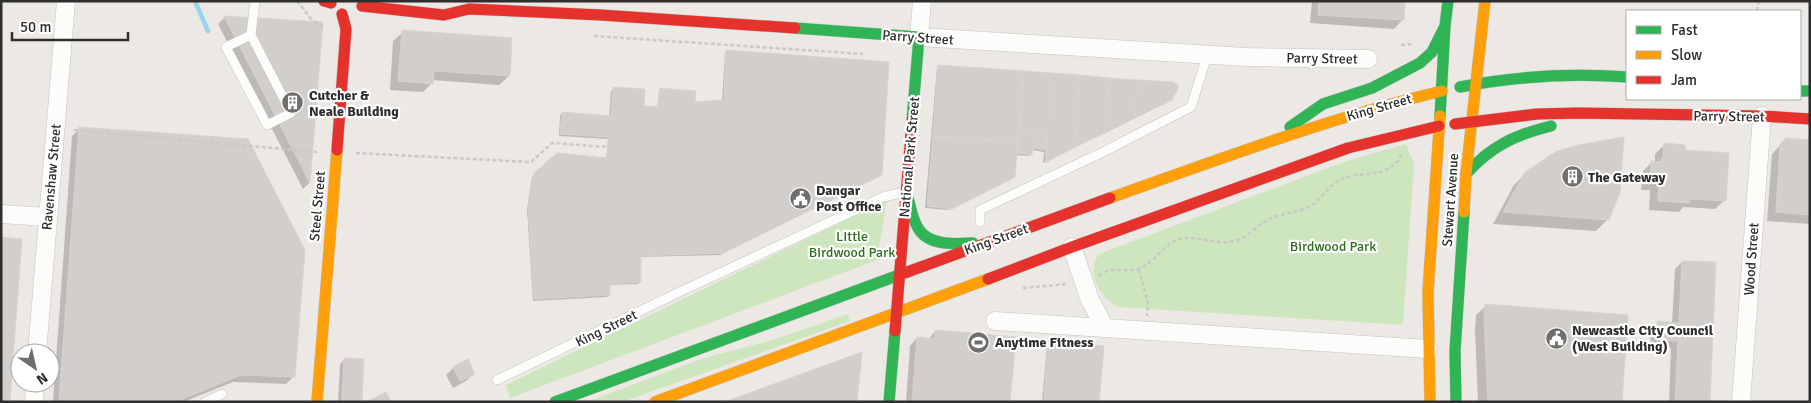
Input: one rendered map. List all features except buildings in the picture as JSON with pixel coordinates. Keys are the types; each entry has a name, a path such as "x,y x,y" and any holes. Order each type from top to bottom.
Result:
{"main road":[{"path":"459,1 469,9"},
{"name":"Stewart Avenue","path":"1430,402 1428,292 1448,1"},
{"name":"Stewart Avenue","path":"1456,402 1455,351 1466,174 1485,1"},
{"path":"329,2 342,14"},
{"name":"Parry Street","path":"342,14 354,14 363,4 444,14 488,6 919,37"},
{"name":"Steel Street","path":"317,402 346,29 342,14"},
{"path":"1268,142 1323,104 1372,88 1420,63 1432,52 1445,26"},
{"name":"National Park Street","path":"889,402 919,37"},
{"path":"1442,92 1476,84 1545,75 1626,77"},
{"name":"King Street","path":"554,402 988,242 1268,142 1388,104 1442,92"},
{"name":"Parry Street","path":"1439,126 1537,114 1762,112 1810,119"},
{"path":"1466,174 1484,153 1514,136 1609,114"},
{"path":"655,402 897,314 1072,247 1348,148 1439,126"},
{"path":"906,192 915,221 923,235 942,242 957,244 988,242"}],"street":[{"name":"Ravenshaw Street","path":"38,343 66,1"},
{"name":"National Park Street","path":"919,37 922,1"},
{"name":"Parry Street","path":"919,37 1208,53 1246,57 1368,60"},
{"name":"Wood Street","path":"1740,402 1762,112"},
{"path":"1,214 47,217"},
{"path":"1072,247 1090,300 1105,328"},
{"path":"995,321 1428,349"}],"lane":[{"path":"250,35 226,47 266,125 291,113 250,35 255,1"},
{"path":"980,222 980,210 1191,108 1208,53"},
{"name":"King Street","path":"498,380 681,291 883,197 906,192"},
{"path":"205,402 222,394"}],"path":[{"path":"297,1 302,8"},
{"path":"591,36 867,55"},
{"path":"74,130 317,152"},
{"path":"356,161 356,152 531,162 552,143 608,147"},
{"path":"1016,288 1060,286 1095,279 1104,271 1112,269 1139,269 1147,265 1177,239 1234,241 1249,234 1268,219 1310,206 1344,178 1384,171 1398,161 1402,154"},
{"path":"1139,269 1148,302 1146,331"}],"green space":[{"name":"Birdwood Park","path":"1406,144 1414,164 1403,325 1118,307 1105,297 1096,284 1094,269 1095,261 1099,254 1344,162"},
{"name":"LIttle Birdwood Park","path":"887,200 877,260 510,398 506,385"},
{"path":"847,314 850,321 622,402 586,402 704,358 776,339"}],"waterway":[{"path":"195,1 208,31"}],"traffic: fast":[{"path":"1440,116 1448,1"},
{"path":"1290,127 1323,104 1372,88 1420,63 1432,52 1445,26"},
{"path":"795,28 919,37 912,121"},
{"path":"1460,87 1543,76 1626,77"},
{"path":"1801,91 1810,91"},
{"path":"1466,174 1475,164 1504,143 1526,133 1551,126"},
{"path":"909,201 916,225 922,234 928,238 942,243 973,243"},
{"path":"1456,402 1455,351 1464,212"},
{"path":"555,402 899,275"},
{"path":"889,402 895,331"}],"traffic: slow":[{"path":"1464,212 1466,174 1485,1"},
{"path":"1110,198 1316,126 1442,91"},
{"path":"1430,402 1428,292 1440,116"},
{"path":"317,402 337,150"},
{"path":"655,402 988,279"}],"traffic: jam":[{"path":"324,1 331,3"},
{"path":"362,6 444,15 469,9 601,15 795,28"},
{"path":"337,150 346,29 342,14"},
{"path":"1455,124 1537,114 1579,113 1762,116 1810,119"},
{"path":"895,331 912,121"},
{"path":"988,279 1348,148 1439,126"},
{"path":"899,275 1110,198"}],"place":[{"name":"Cutcher & Neale Building","path":"293,103"},
{"name":"The Gateway","path":"1572,177"},
{"name":"Dangar Post Office","path":"800,198"},
{"name":"Newcastle City Council (West Building)","path":"1556,338"},
{"name":"Anytime Fitness","path":"979,342"}]}
